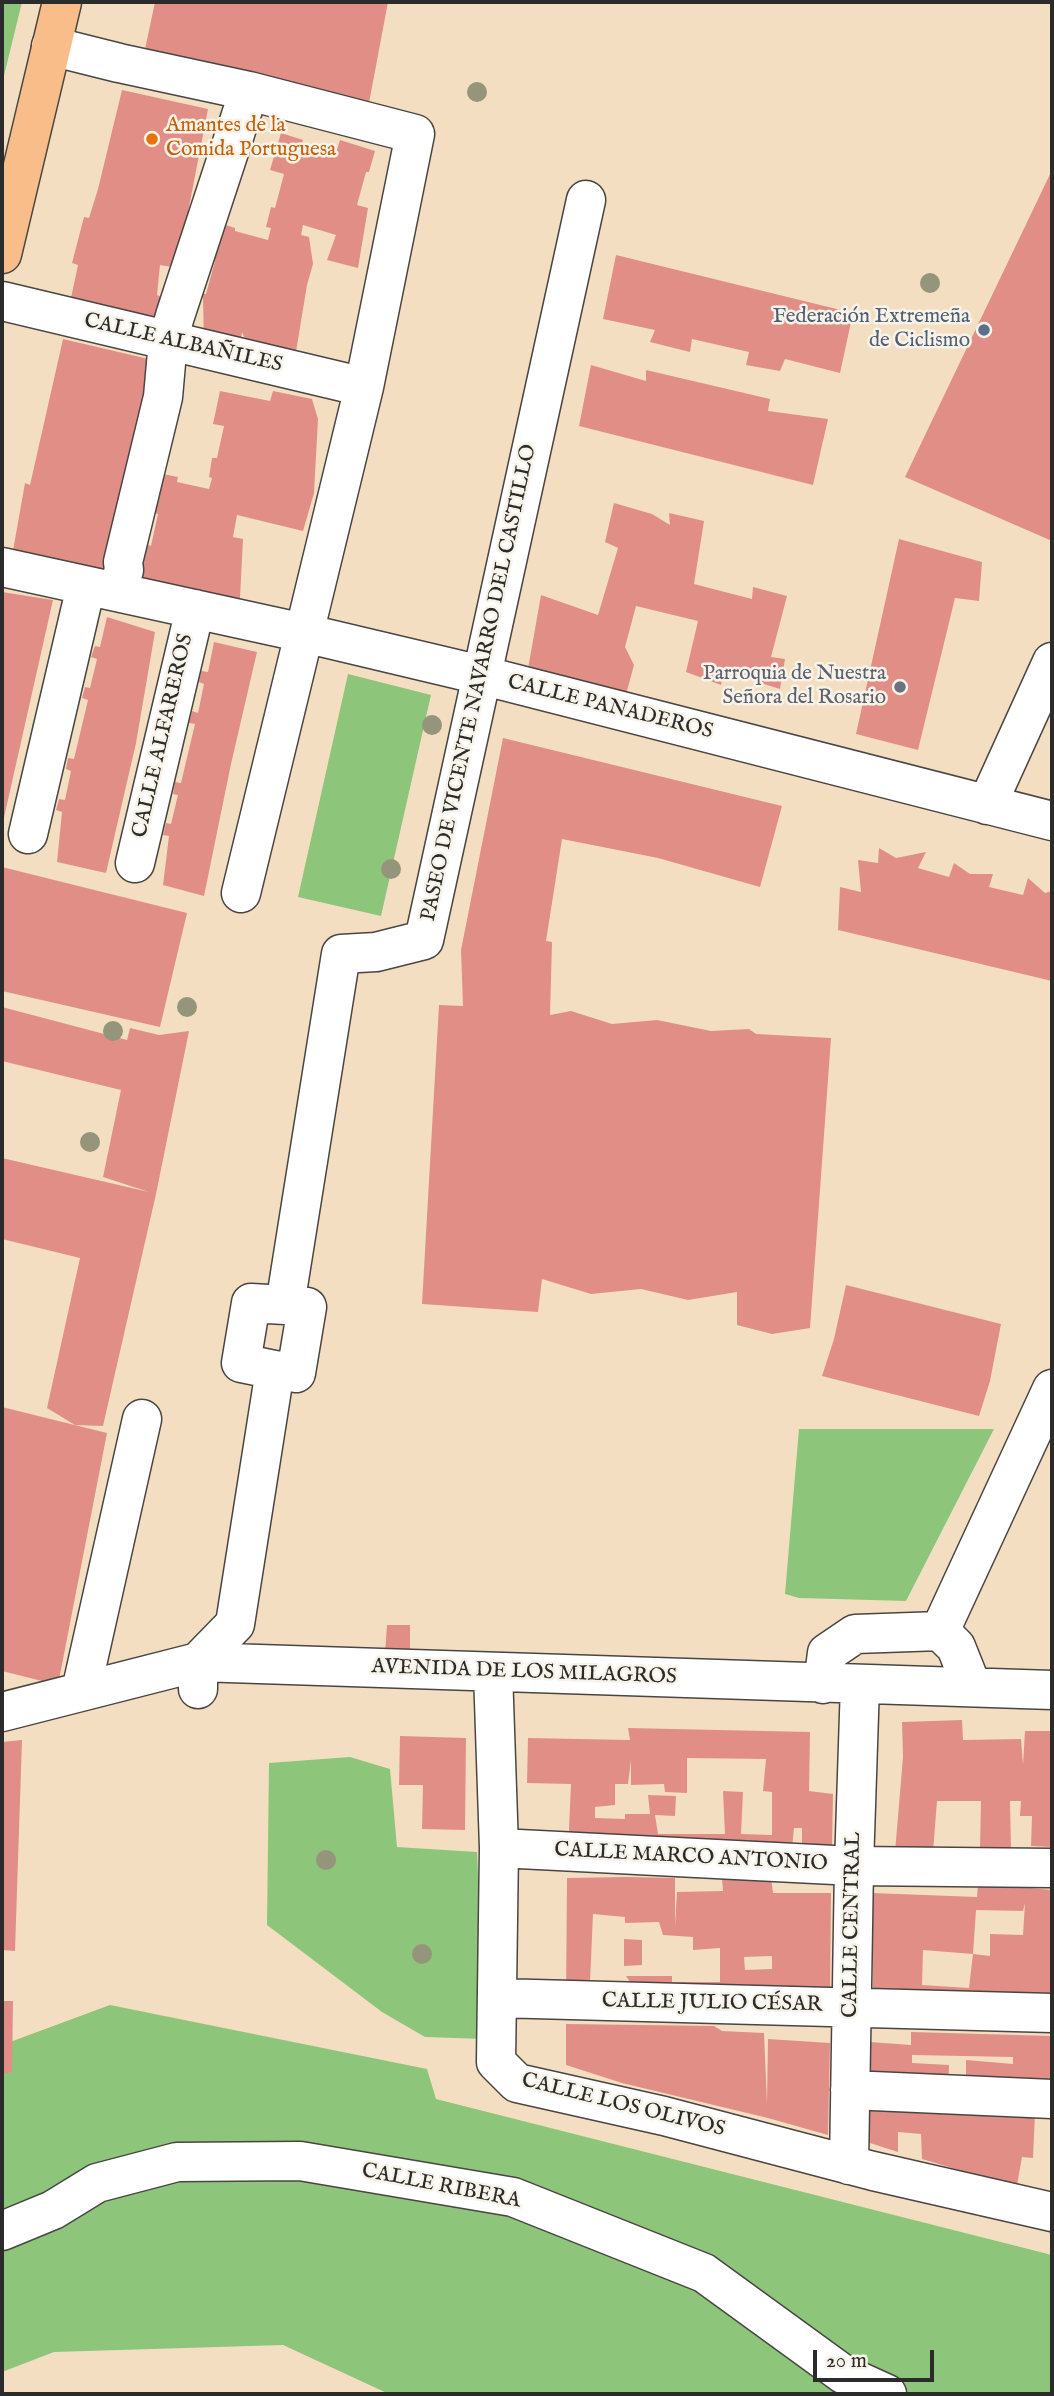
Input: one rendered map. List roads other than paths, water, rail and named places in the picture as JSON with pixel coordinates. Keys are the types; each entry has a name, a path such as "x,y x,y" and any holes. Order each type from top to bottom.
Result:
{"main road":[{"path":"2,254 62,2"}],"street":[{"path":"51,46 249,91 415,134 364,387 241,893"},
{"path":"28,834 101,589 124,570 123,562 163,397 168,341 249,91"},
{"name":"PASEO DE VICENTE NAVARRO DEL CASTILLO","path":"198,1676 235,1624 275,1370 241,1363 251,1303 285,1306 341,954 376,952 424,940 586,200"},
{"name":"CALLE ALBAÑILES","path":"2,301 364,387"},
{"name":"CALLE PANADEROS","path":"2,567 194,608 481,675 1052,821"},
{"name":"CALLE ALFAREROS","path":"135,863 194,608"},
{"path":"986,805 1052,662"},
{"path":"972,1688 956,1647 940,1631 1052,1389"},
{"path":"81,1691 142,1419"},
{"name":"CALLE CENTRAL","path":"849,2165 854,1866 842,1684 827,1653 855,1634 940,1631"},
{"name":"AVENIDA DE LOS MILAGROS","path":"2,1712 81,1691 198,1676 494,1672 1052,1690"},
{"name":"CALLE LOS OLIVOS","path":"494,1672 499,1848 496,2062 517,2083 664,2116 849,2165 1052,2212"},
{"name":"CALLE MARCO ANTONIO","path":"499,1848 854,1866 1052,1868"},
{"name":"CALLE JULIO CÉSAR","path":"497,1998 1052,2013"},
{"path":"850,2090 1052,2099"},
{"name":"CALLE RIBERA","path":"2,2231 53,2210 97,2183 177,2162 300,2161 513,2197 704,2273 843,2374 887,2394"}],"place":[{"name":"Amantes de la Comida Portuguesa","path":"152,139"},
{"name":"Federación Extremeña de Ciclismo","path":"984,330"},
{"name":"Parroquia de Nuestra Señora del Rosario","path":"900,687"}]}
